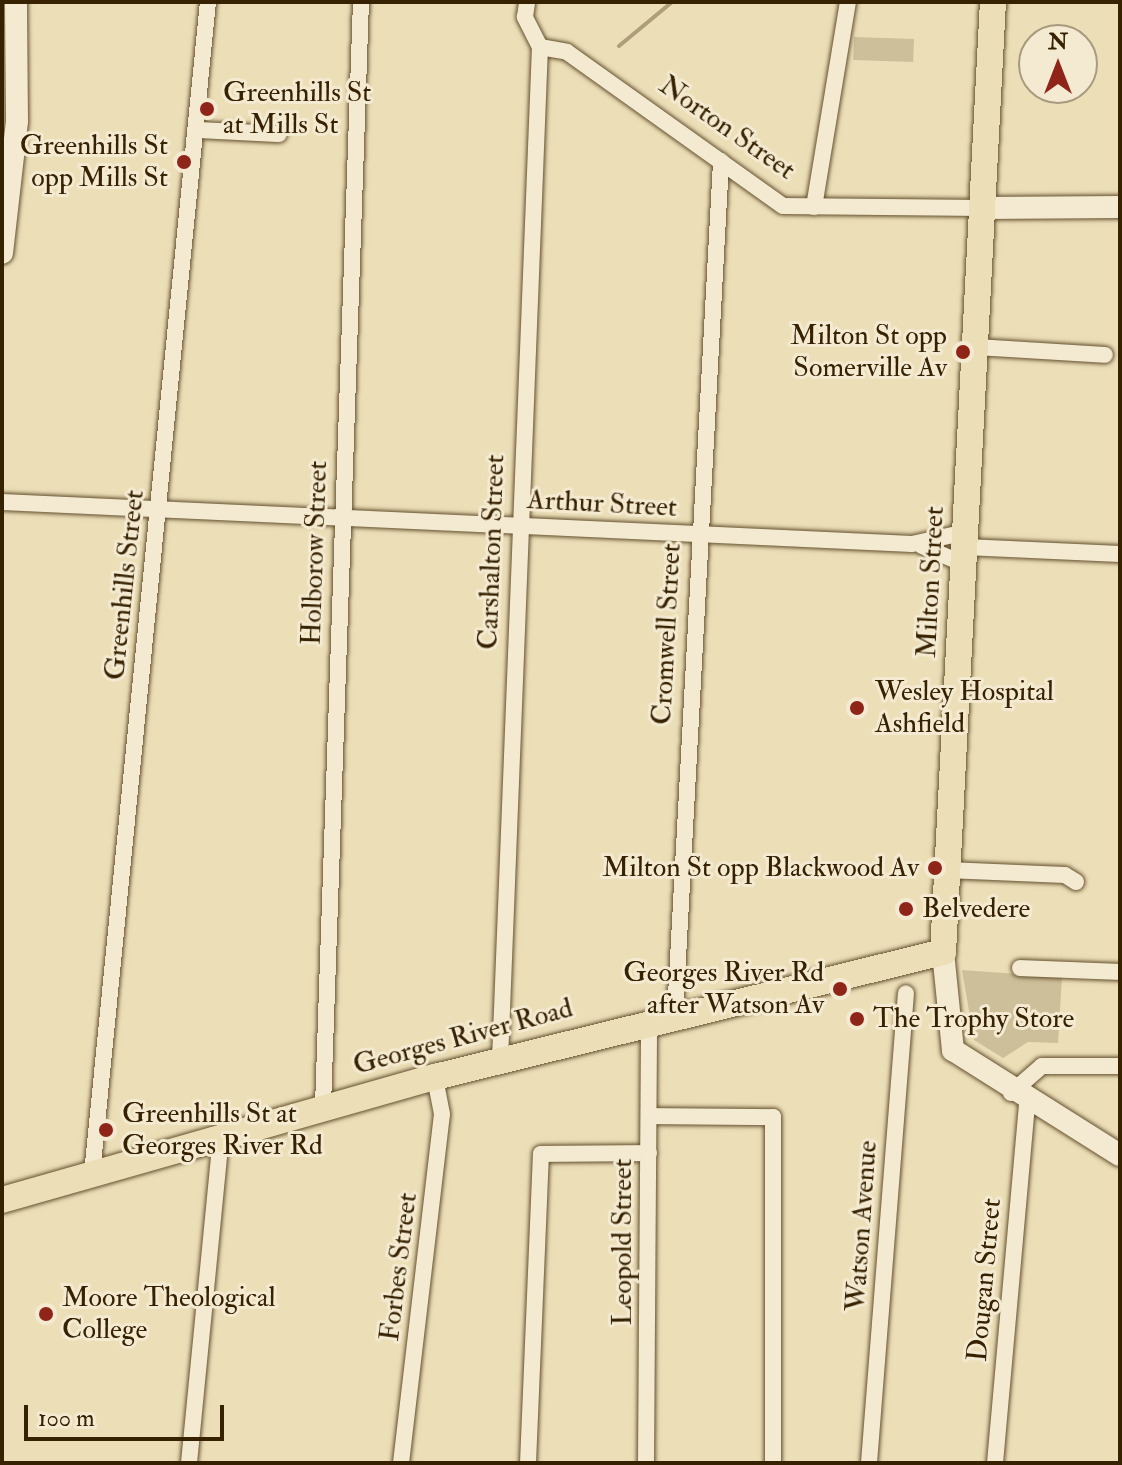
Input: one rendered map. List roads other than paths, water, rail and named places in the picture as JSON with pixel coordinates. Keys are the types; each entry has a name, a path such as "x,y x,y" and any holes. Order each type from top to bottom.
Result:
{"main road":[{"path":"2,253 17,121 16,2"},
{"name":"Milton Street","path":"996,6 943,952 953,1050 1019,1098 1120,1155"},
{"name":"Norton Street","path":"984,208 1120,207"},
{"name":"Georges River Road","path":"2,1200 323,1106 675,1014 943,952"}],"street":[{"name":"Greenhills Street","path":"92,1174 208,2"},
{"name":"Holborow Street","path":"323,1106 361,2"},
{"path":"814,207 848,2"},
{"path":"526,10 540,47"},
{"name":"Norton Street","path":"540,47 567,52 783,206 984,208"},
{"name":"Carshalton Street","path":"500,1060 540,47"},
{"path":"197,130 279,134"},
{"name":"Cromwell Street","path":"675,1014 698,535 721,161"},
{"path":"976,347 1105,355"},
{"name":"Arthur Street","path":"2,502 1120,554"},
{"name":"Arthur Street","path":"912,544 965,547"},
{"path":"947,870 1065,875 1076,882"},
{"path":"1020,968 1120,972"},
{"name":"Watson Avenue","path":"869,1463 906,993"},
{"name":"Leopold Street","path":"646,1463 649,1022"},
{"path":"1019,1098 1042,1066 1120,1066"},
{"name":"Forbes Street","path":"401,1463 442,1114 435,1077"},
{"name":"Dougan Street","path":"995,1463 1019,1098"},
{"path":"649,1116 773,1117 773,1463"},
{"path":"189,1463 221,1137"},
{"path":"528,1463 541,1154 649,1153"}],"waterway":[{"path":"619,46 672,2"}],"place":[{"name":"Greenhills St at Mills St","path":"207,109"},
{"name":"Greenhills St opp Mills St","path":"184,162"},
{"name":"Milton St opp Somerville Av","path":"963,352"},
{"name":"Wesley Hospital Ashfield","path":"857,708"},
{"name":"Milton St opp Blackwood Av","path":"935,868"},
{"name":"Belvedere","path":"906,909"},
{"name":"Georges River Rd after Watson Av","path":"840,989"},
{"name":"The Trophy Store","path":"857,1019"},
{"name":"Greenhills St at Georges River Rd","path":"106,1130"},
{"name":"Moore Theological College","path":"46,1314"}]}
